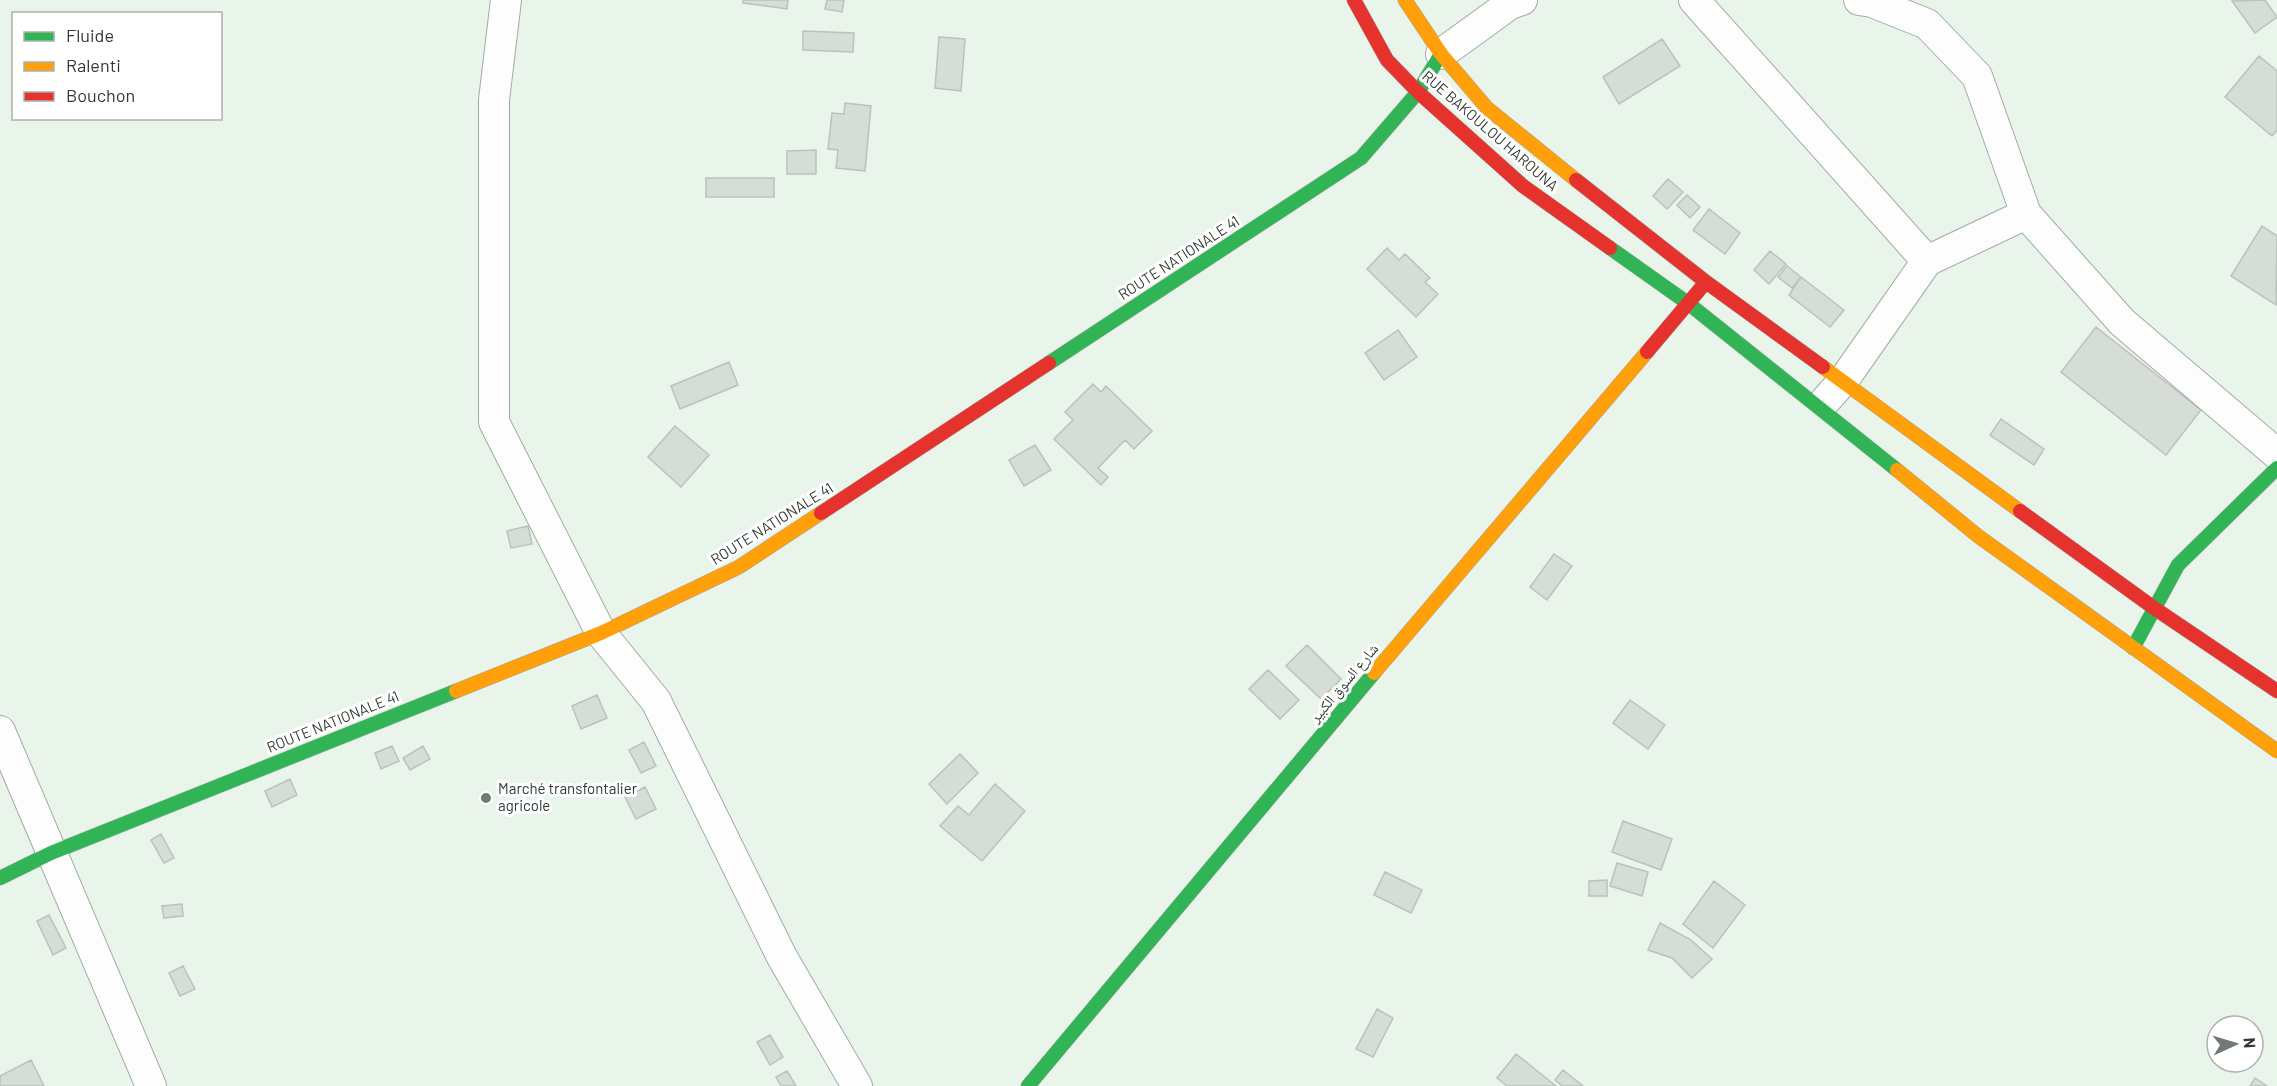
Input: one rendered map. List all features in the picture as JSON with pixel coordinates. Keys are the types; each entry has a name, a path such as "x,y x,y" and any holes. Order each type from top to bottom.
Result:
{"main road":[{"name":"RUE BAKOULOU HAROUNA","path":"1354,0 1387,60 1418,92 1523,186 1689,304 1978,536 2277,751"},
{"name":"RUE BAKOULOU HAROUNA","path":"1405,0 1441,54 1487,108 1546,157 1706,282 2154,608 2277,691"},
{"name":"ROUTE NATIONALE 41","path":"0,878 51,853 601,633 740,567 1361,158 1418,92 1441,54"},
{"name":"شارع السوق الكبير","path":"1028,1086 1345,707 1706,282"},
{"path":"2133,648 2178,565 2277,468"}],"street":[{"path":"506,0 494,100 494,422 601,633 656,701 782,957 857,1086"},
{"path":"1441,54 1510,4 1522,0"},
{"path":"1694,0 1927,261"},
{"path":"1858,0 1872,2 1927,24 1977,76 2026,214 2122,321 2277,454"},
{"path":"1820,407 1843,381 1927,261 2026,214"},
{"path":"0,731 151,1086"}],"building":[{"path":"743,0 788,0 787,9 743,3"},
{"path":"827,0 844,0 842,12 825,9"},
{"path":"2265,0 2277,17 2255,33 2232,1"},
{"path":"803,31 854,33 853,52 803,50"},
{"path":"939,37 965,39 961,91 935,88"},
{"path":"1662,39 1680,66 1619,104 1603,77"},
{"path":"2259,56 2277,71 2277,130 2272,136 2225,97"},
{"path":"845,103 871,106 865,171 836,168 838,150 828,149 832,113 844,114"},
{"path":"816,150 816,174 787,174 787,151"},
{"path":"706,178 774,178 774,197 706,197"},
{"path":"1668,179 1683,192 1667,209 1653,196"},
{"path":"1687,195 1700,207 1690,218 1677,205"},
{"path":"1709,209 1740,233 1725,254 1693,230"},
{"path":"2262,226 2277,236 2276,305 2231,276"},
{"path":"1387,248 1399,260 1405,254 1430,278 1425,282 1438,294 1416,317 1367,269"},
{"path":"1770,251 1786,264 1769,284 1754,270"},
{"path":"1787,266 1801,277 1792,288 1778,277"},
{"path":"1801,277 1844,310 1830,327 1789,295"},
{"path":"2096,327 2201,410 2166,455 2061,372"},
{"path":"1398,330 1417,357 1384,380 1365,353"},
{"path":"729,362 738,385 680,409 671,386"},
{"path":"1093,384 1101,392 1106,386 1152,431 1134,449 1125,440 1098,468 1108,477 1101,485 1054,439 1073,420 1065,412"},
{"path":"2001,419 2044,449 2034,465 1990,435"},
{"path":"675,426 709,455 681,487 648,457"},
{"path":"1035,445 1051,470 1024,486 1009,460"},
{"path":"528,526 532,544 511,548 507,531"},
{"path":"1554,554 1572,566 1547,600 1530,587"},
{"path":"1307,645 1341,679 1321,699 1286,666"},
{"path":"1268,670 1299,700 1280,719 1249,689"},
{"path":"597,695 607,718 581,729 572,706"},
{"path":"1630,700 1665,725 1648,749 1613,723"},
{"path":"644,742 656,766 641,773 629,750"},
{"path":"392,746 399,761 381,769 375,753"},
{"path":"423,746 430,759 410,770 403,758"},
{"path":"960,754 978,773 947,804 929,784"},
{"path":"290,779 297,795 272,807 265,791"},
{"path":"995,784 1025,811 982,861 940,826 958,806 969,815"},
{"path":"645,787 656,809 636,819 625,797"},
{"path":"1623,821 1672,839 1661,870 1612,852"},
{"path":"161,834 174,858 164,863 151,840"},
{"path":"1617,863 1648,872 1642,896 1610,886"},
{"path":"1385,872 1422,890 1411,913 1374,895"},
{"path":"1607,880 1607,896 1589,896 1589,881"},
{"path":"1714,881 1745,905 1713,948 1683,924"},
{"path":"182,904 183,916 164,918 162,906"},
{"path":"49,915 66,948 53,955 37,921"},
{"path":"1660,923 1691,940 1712,959 1692,978 1672,958 1648,950"},
{"path":"183,966 195,989 180,996 169,973"},
{"path":"1377,1009 1393,1018 1373,1057 1356,1049"},
{"path":"770,1035 783,1057 770,1065 757,1042"},
{"path":"1516,1054 1556,1086 1507,1086 1497,1078"},
{"path":"31,1060 44,1086 0,1086 0,1076"},
{"path":"1563,1070 1583,1086 1562,1086 1555,1080"},
{"path":"787,1071 796,1086 781,1086 776,1077"},
{"path":"2255,1078 2267,1086 2250,1086"}],"traffic: fast":[{"path":"1049,363 1361,158 1418,92 1441,54"},
{"path":"1610,248 1689,304 1897,470"},
{"path":"2133,648 2178,565 2277,468"},
{"path":"1028,1086 1374,673"},
{"path":"0,878 51,853 456,691"}],"traffic: slow":[{"path":"1405,0 1441,54 1487,108 1576,180"},
{"path":"1374,673 1647,352"},
{"path":"1823,367 2020,511"},
{"path":"1897,470 1978,536 2277,751"},
{"path":"456,691 601,633 739,567 821,513"}],"traffic: jam":[{"path":"1354,0 1387,60 1418,92 1523,186 1610,248"},
{"path":"1576,180 1706,282 1823,367"},
{"path":"1647,352 1706,282"},
{"path":"821,513 1049,363"},
{"path":"2020,511 2154,608 2277,691"}],"place":[{"name":"Marché transfontalier agricole","path":"486,798"}]}
